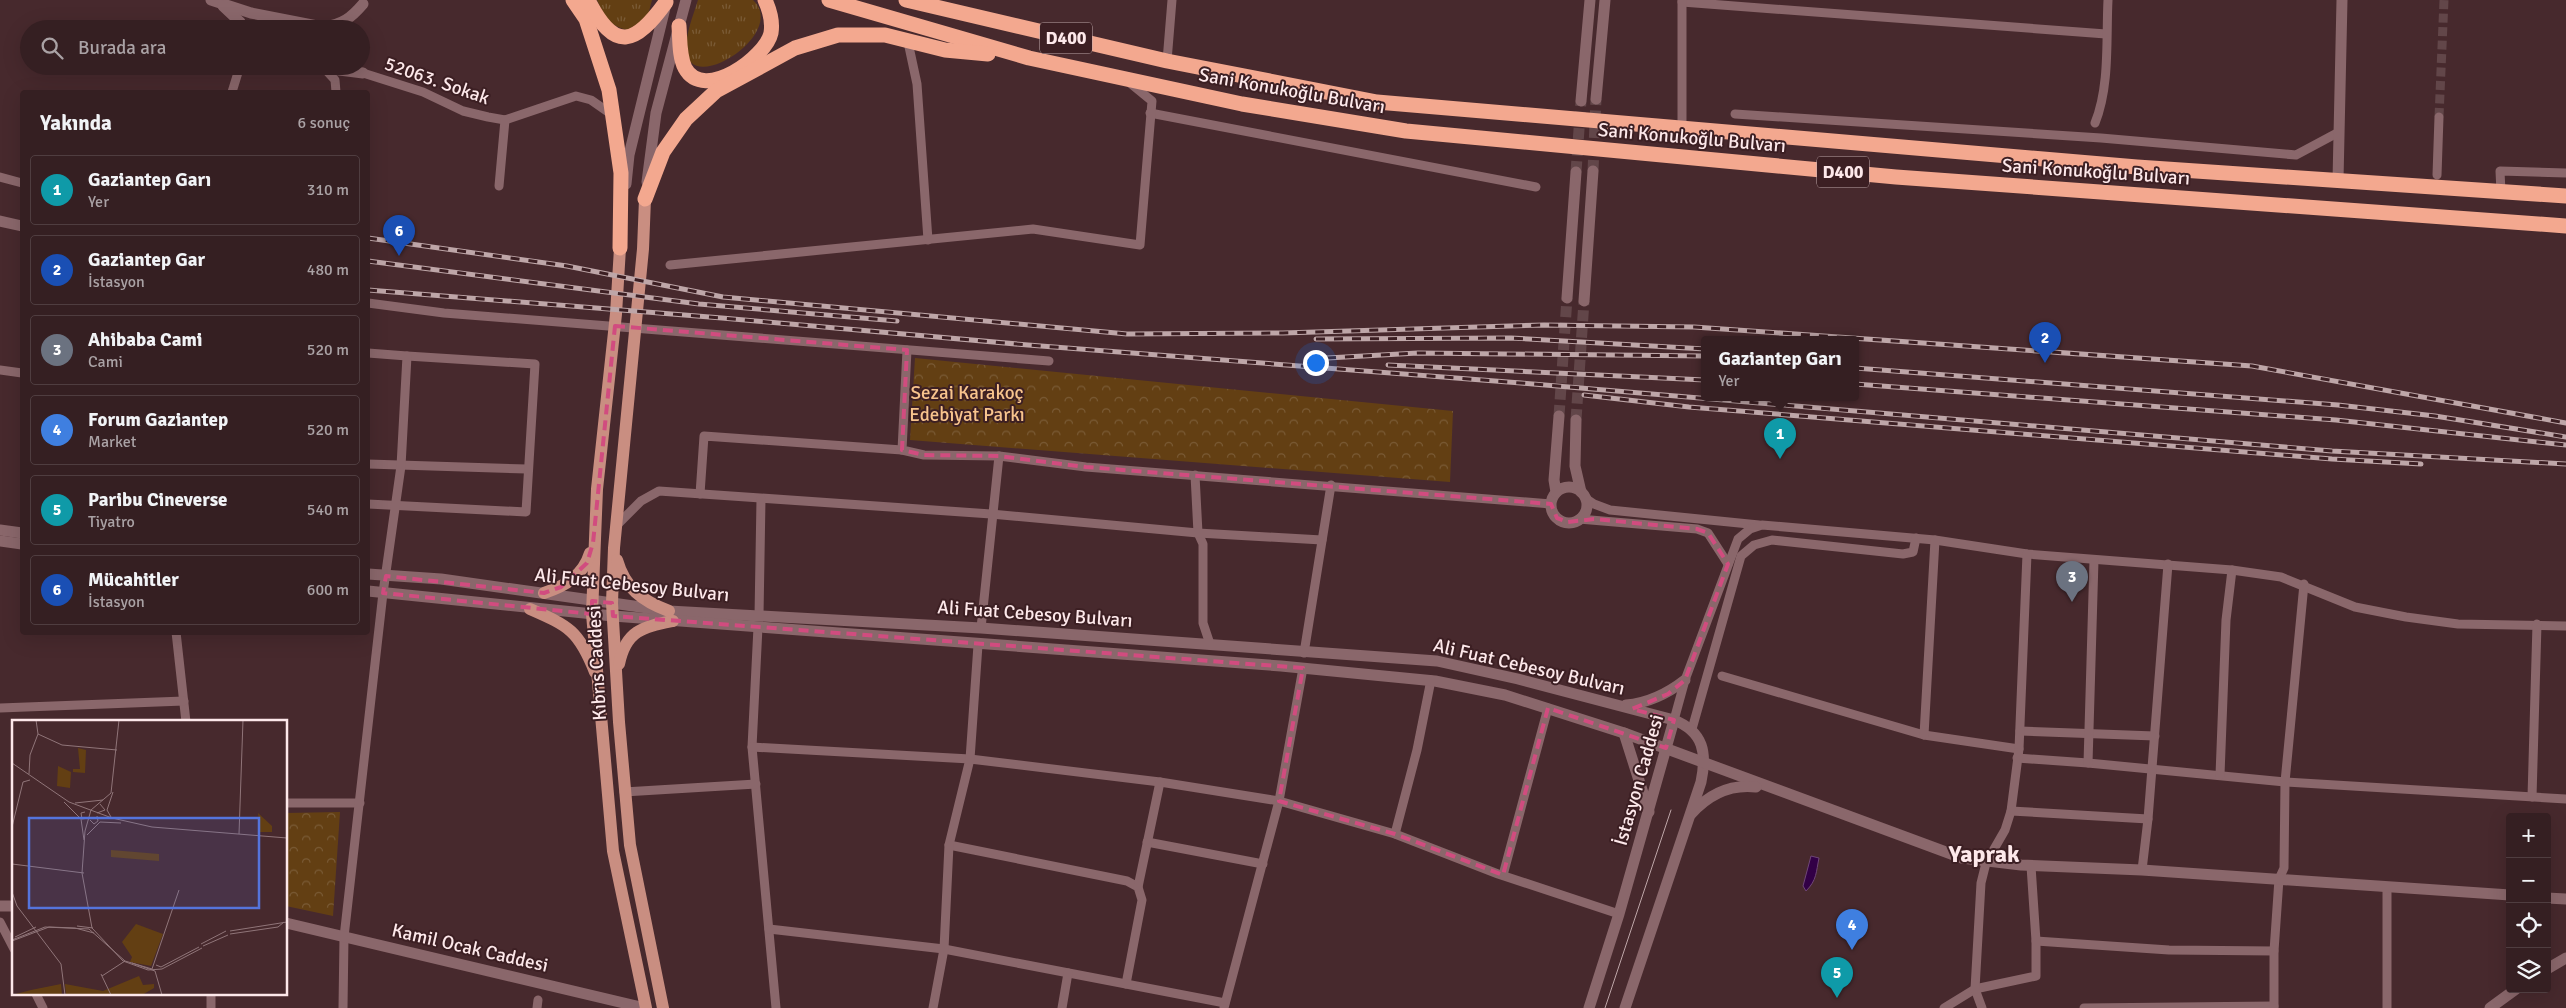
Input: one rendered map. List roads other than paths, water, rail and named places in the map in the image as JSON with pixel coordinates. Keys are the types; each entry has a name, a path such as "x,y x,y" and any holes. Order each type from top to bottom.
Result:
{"highway":[{"path":"573,0 586,19 609,90 611,114 622,173 620,248"},
{"path":"588,0 596,16 612,34 622,37 633,36 650,24 667,1"},
{"path":"679,26 682,56 689,73 701,80 716,81 726,77 762,51 768,43 772,23 766,0"},
{"name":"Sani Konukoğlu Bulvarı","path":"829,0 1029,58 1125,80 1242,104 1406,131 1896,177 2566,226"},
{"name":"Sani Konukoğlu Bulvarı","path":"906,0 1167,61 1377,102 2137,167 2566,196"},
{"path":"645,199 663,152 686,119 716,91 794,48 838,35 885,35 945,50 1029,58"}],"main road":[{"name":"Kıbrıs Caddesi","path":"645,199 644,249 614,548 613,610 616,684 630,845 662,1008"},
{"path":"620,248 615,320 593,543 592,614 613,851 646,1008"},
{"path":"544,592 561,587 580,572 587,563 593,543"},
{"path":"614,548 622,575 627,584 638,596 671,616"},
{"path":"530,609 572,630 584,645 599,684"},
{"path":"616,684 624,646 634,633 671,616"}],"street":[{"path":"645,199 656,113 686,0"},
{"path":"1167,61 1172,0"},
{"path":"1581,100 1590,0"},
{"path":"1596,99 1605,0"},
{"path":"2095,123 2100,112 2104,81 2108,0"},
{"path":"2338,180 2342,0"},
{"path":"620,248 629,154 667,1"},
{"path":"1682,128 1682,1 2106,34"},
{"path":"215,2 283,20"},
{"path":"215,2 238,20"},
{"path":"348,20 364,2"},
{"path":"356,20 364,2"},
{"path":"908,42 916,84 928,240"},
{"name":"52063. Sokak","path":"370,74 423,92 463,111 505,120 576,96 591,100 611,114"},
{"path":"233,90 237,75"},
{"path":"332,75 335,80 336,90"},
{"path":"670,265 1034,229 1140,245 1152,101 1125,80"},
{"path":"1150,113 1536,187"},
{"path":"1735,114 2091,137 2296,155 2339,132"},
{"path":"2437,175 2439,117"},
{"path":"499,186 505,120"},
{"path":"1584,301 1593,171"},
{"path":"2501,192 2500,171 2566,173"},
{"path":"1567,298 1576,172"},
{"path":"0,177 20,182"},
{"path":"0,221 20,226"},
{"path":"370,303 444,313 637,321 907,350 1049,361"},
{"path":"902,450 907,350"},
{"path":"370,353 535,364 527,469 526,512 395,507 370,504"},
{"path":"343,1008 344,937 383,593 401,466 407,356"},
{"path":"0,370 20,373"},
{"path":"1559,416 1554,480 1556,492 1551,504 1553,514 1562,521 1568,522 1579,519 1697,529 1708,533 1728,564"},
{"path":"1576,420 1574,466 1586,510 1579,519"},
{"path":"700,494 704,436 902,450 924,455 999,456 1086,467 1551,504"},
{"path":"981,628 991,514 999,456"},
{"path":"370,464 527,469"},
{"path":"1195,475 1198,533 1204,544 1203,623 1210,644"},
{"path":"1304,653 1331,486"},
{"path":"1556,492 1567,487 1583,495 1594,504 1610,510 1916,538 2027,554 2168,564 2281,577 2304,584 2355,607 2406,617 2458,624 2566,626"},
{"path":"616,525 641,500 659,491 991,514 1198,533 1322,540"},
{"path":"761,498 752,747 776,1008"},
{"name":"İstasyon Caddesi","path":"1589,1008 1649,812 1685,680 1738,539 1750,529 1762,525"},
{"path":"0,530 20,533"},
{"path":"1692,730 1741,556 1754,545 1772,540 1903,554 1913,552 1916,538"},
{"path":"1924,735 1935,540"},
{"path":"0,541 20,544"},
{"path":"1982,1008 1975,989 1981,883 1986,862 2005,830 2011,812 2020,731 2027,554"},
{"path":"2088,763 2094,560"},
{"path":"2142,870 2148,819 2168,564"},
{"path":"2220,775 2226,620 2232,570"},
{"name":"Ali Fuat Cebesoy Bulvarı","path":"370,574 441,579 544,592 592,601 613,610 671,616 758,621 981,628 1210,644 1304,653 1437,661 1518,679 1674,720 1692,730"},
{"path":"2084,1008 2274,1007 2274,951 2279,879 2284,868 2285,782 2304,584"},
{"path":"370,591 592,614 613,610"},
{"path":"758,621 978,645 1303,668 1430,680 1506,695 1548,708 1705,762 1770,789 1939,851 1962,858 1986,862 2032,866 2142,870 2506,895"},
{"path":"2532,797 2537,624"},
{"path":"176,635 186,720"},
{"path":"933,1008 944,949 949,845 970,759 978,645"},
{"path":"769,928 944,949 1126,984 1224,1006 1263,864 1278,801 1303,668"},
{"path":"1722,676 1924,735 2018,754 2088,763 2285,782 2566,799"},
{"path":"1394,834 1418,750 1430,680"},
{"path":"1621,706 1651,701 1668,694 1685,680"},
{"path":"0,708 184,701"},
{"path":"1503,876 1548,708"},
{"name":"İstasyon Caddesi","path":"1692,730 1701,744 1705,762"},
{"path":"2020,731 2155,736"},
{"path":"1624,733 1649,812"},
{"path":"752,747 970,759 1160,782 1278,801 1394,834 1503,876 1619,914"},
{"path":"1626,1008 1701,782 1705,762"},
{"path":"1126,984 1142,900 1138,887 1160,782"},
{"path":"624,792 756,784"},
{"path":"1688,817 1703,802 1730,787 1747,786 1770,789"},
{"path":"288,804 360,803"},
{"path":"2011,812 2148,819"},
{"path":"1147,842 1263,864"},
{"path":"949,845 1127,881 1138,887"},
{"path":"1944,1008 1975,989 2036,976 2032,866"},
{"path":"2387,1008 2388,888"},
{"path":"2551,898 2566,899"},
{"path":"0,922 12,946"},
{"name":"Kamil Ocak Caddesi","path":"288,923 646,1008"},
{"path":"2036,941 2169,950 2274,951"},
{"path":"2551,967 2566,958"},
{"path":"1062,1008 1068,973"},
{"path":"2490,1008 2511,993"},
{"path":"37,996 42,1008"}],"tunnel":[{"path":"2439,117 2444,0"},
{"path":"1593,171 1596,99"},
{"path":"1576,172 1581,101"},
{"path":"1559,416 1567,298"},
{"path":"1576,420 1584,301"}],"tram line":[{"path":"1605,1008 1671,810"}],"railway":[{"path":"370,238 567,266 723,297 1127,334 1283,333 1544,325 1694,327 1823,336"},
{"path":"370,261 699,304 897,321"},
{"path":"370,290 1701,398"},
{"path":"1316,339 1511,338 1701,349"},
{"path":"1859,339 2252,366 2566,423"},
{"path":"1309,359 1418,353 1701,356"},
{"path":"1388,365 1701,380"},
{"path":"1859,368 2338,405 2435,416 2566,437"},
{"path":"1859,384 2336,420 2566,445"},
{"path":"1584,395 1689,407 2332,459 2421,464"},
{"path":"1736,401 2332,451 2566,464"}],"place":[{"name":"Mücahitler","path":"399,256"},
{"name":"Gaziantep Gar","path":"2045,363"},
{"name":"Gaziantep Garı","path":"1780,459"},
{"name":"Ahibaba Cami","path":"2072,602"},
{"name":"Forum Gaziantep","path":"1852,950"},
{"name":"Paribu Cineverse","path":"1837,998"}],"district":[{"name":"Yaprak","path":"1984,854"}],"park label":[{"name":"Sezai Karakoç Edebiyat Parkı","path":"967,404"}]}
